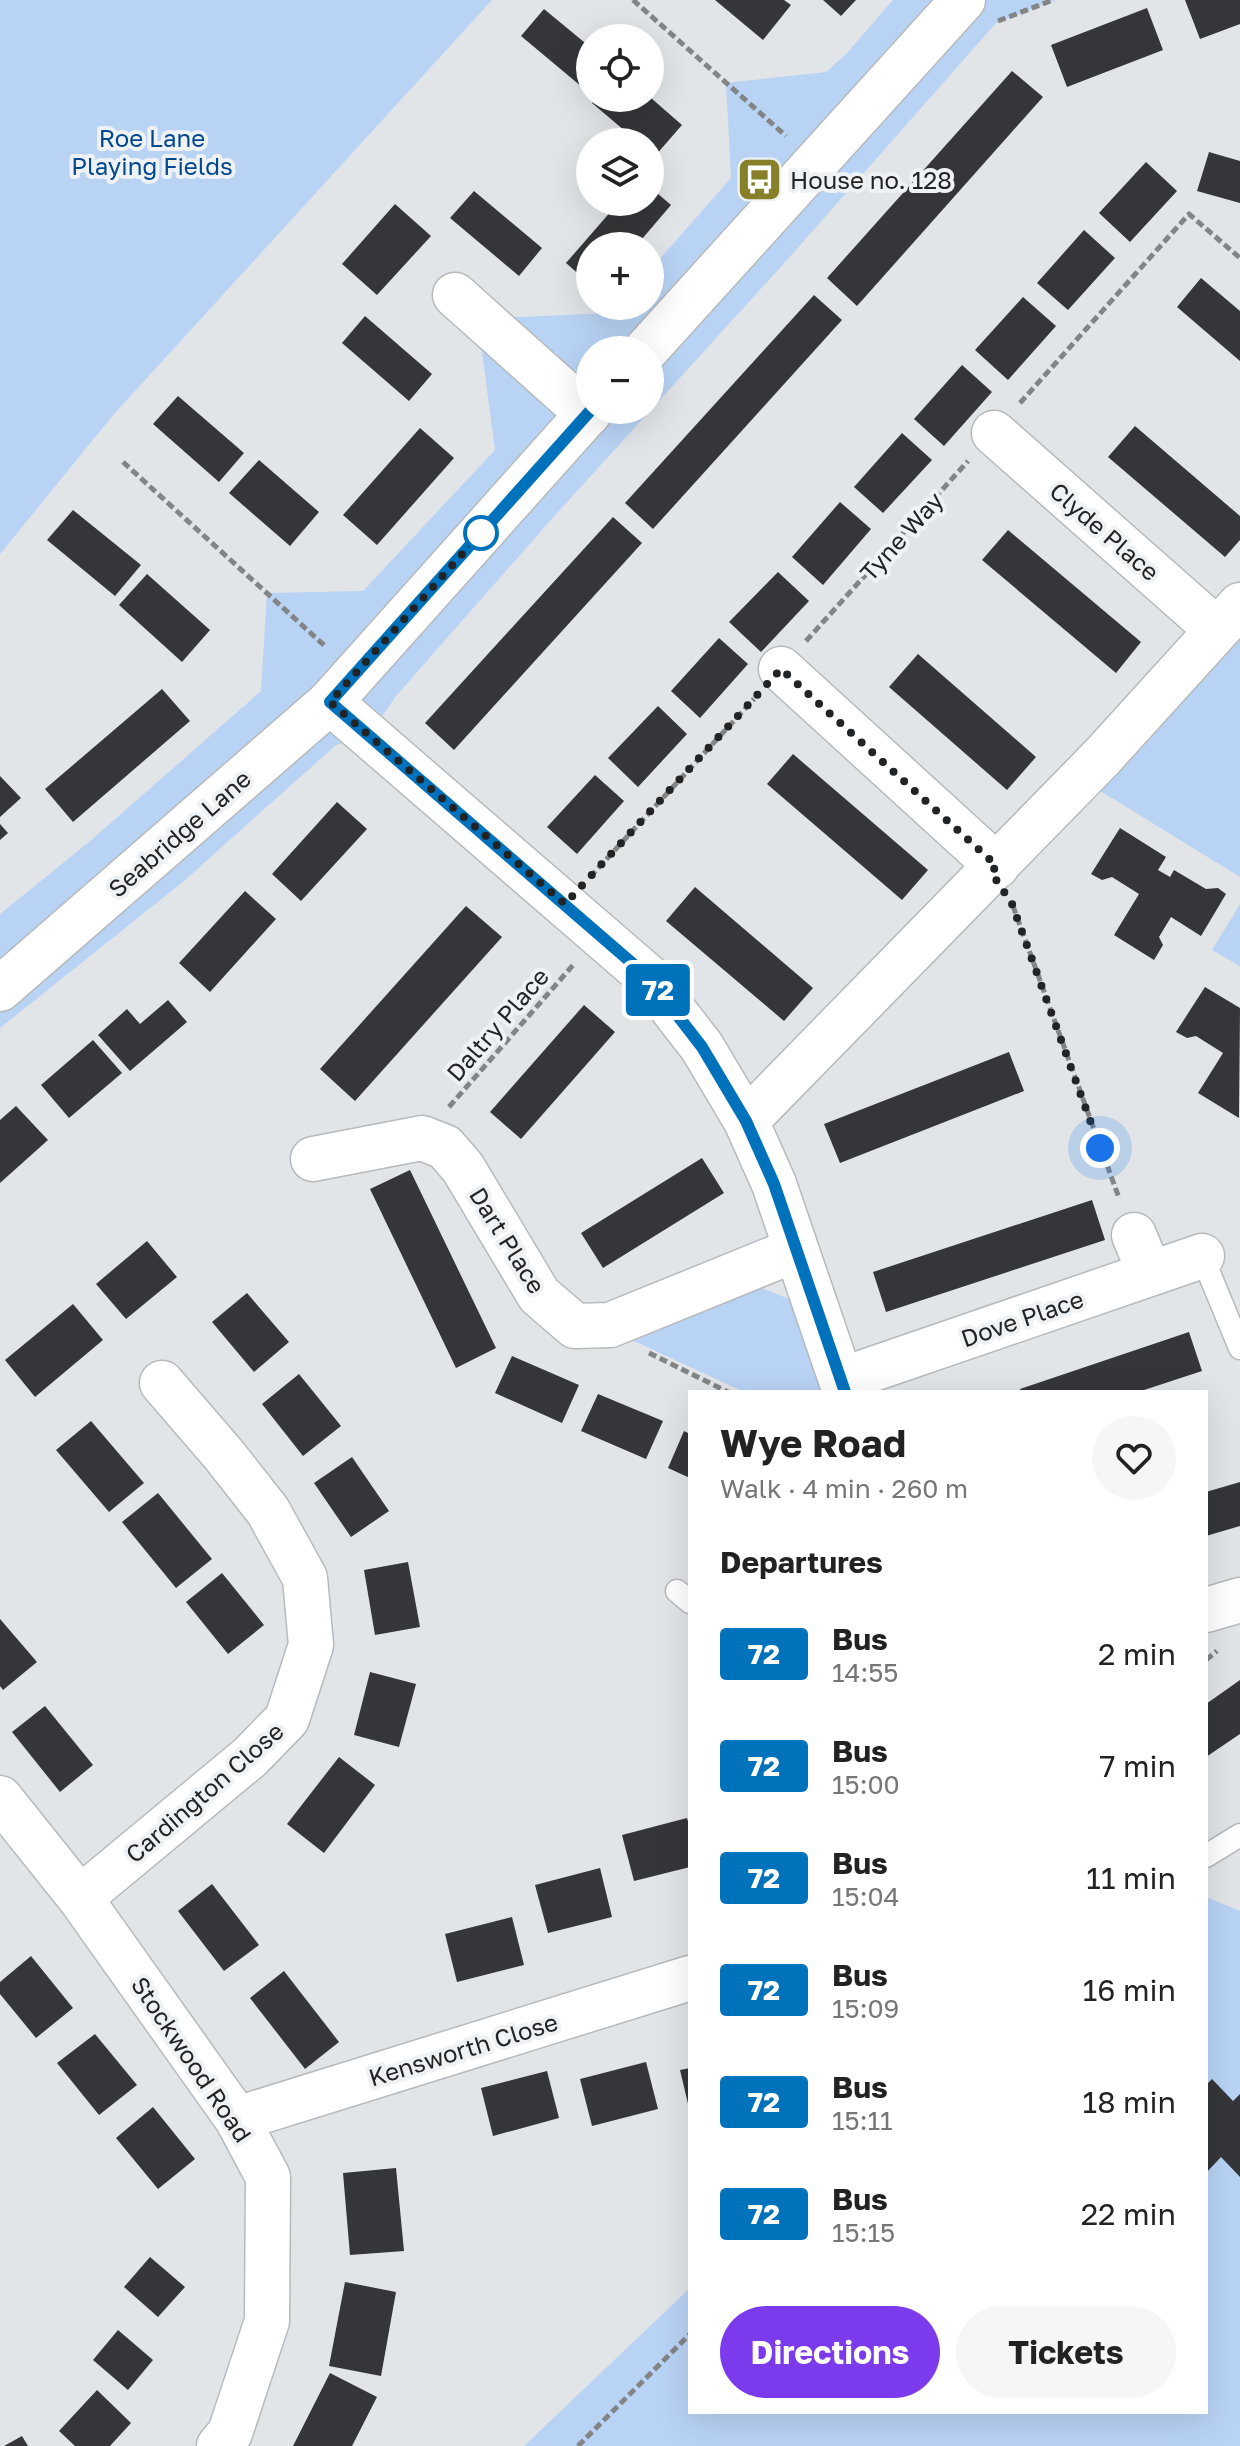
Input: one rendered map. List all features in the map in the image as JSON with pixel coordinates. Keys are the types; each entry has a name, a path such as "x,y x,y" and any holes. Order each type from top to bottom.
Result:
{"street":[{"path":"659,336 963,0"},
{"name":"Seabridge Lane","path":"455,295 576,400"},
{"name":"Seabridge Lane","path":"0,989 342,688 579,424"},
{"name":"Clyde Place","path":"994,433 1228,617"},
{"path":"746,1121 1102,757 1228,617"},
{"path":"781,669 994,869"},
{"path":"342,688 565,904 647,976 702,1047 746,1121 774,1184 843,1386"},
{"path":"313,1159 422,1138"},
{"name":"Dart Place","path":"422,1138 445,1147 463,1168 539,1295 575,1326 610,1325 795,1250"},
{"path":"1134,1235 1150,1274"},
{"name":"Dove Place","path":"843,1386 1202,1256"},
{"name":"Cardington Close","path":"80,1898 250,1757 287,1719 311,1645 305,1578 268,1511 162,1383"},
{"path":"1208,1609 1240,1600"},
{"name":"Stockwood Road","path":"0,1798 80,1898 237,2119 268,2177 267,2321 230,2433 219,2446"},
{"name":"Kensworth Close","path":"237,2119 688,1979"}],"lane":[{"path":"1202,1256 1240,1348"},
{"path":"1208,1855 1240,1835"}],"path":[{"path":"633,0 817,163"},
{"name":"Tyne Way","path":"565,904 781,669 1189,214 1240,258"},
{"path":"123,462 342,688"},
{"path":"994,869 1012,904 1134,1235"},
{"name":"Daltry Place","path":"422,1138 600,934"},
{"path":"648,1352 724,1390"},
{"path":"578,2446 688,2336"}],"green space":[{"name":"Roe Lane Playing Fields","path":"0,0 492,0 114,414 0,554"},
{"path":"893,0 1056,0 996,23 664,395 664,336 576,336 576,424 638,424 396,696 369,736 336,745 184,881 0,1028 0,914 89,842 261,691 267,593 363,591 495,450 481,345 497,318 576,315 576,320 664,320 664,254 731,178 726,83 826,72"},
{"path":"1240,611 1240,877 1081,779"},
{"path":"1240,904 1240,966 1212,950"},
{"path":"731,1276 789,1299 831,1353 843,1390 740,1390 634,1341 610,1325"},
{"path":"1208,1898 1240,1911 1240,2446 524,2446 688,2290 688,2414 1208,2414"}],"building":[{"path":"715,0 784,0 791,5 763,40"},
{"path":"823,0 856,0 841,16"},
{"path":"1185,0 1240,0 1240,24 1200,39"},
{"path":"1147,8 1163,50 1067,87 1051,45"},
{"path":"544,9 576,35 576,82 521,36"},
{"path":"1012,71 1043,97 857,306 827,278"},
{"path":"664,109 682,125 664,146 664,128 621,128 603,112 664,112"},
{"path":"1209,152 1240,161 1240,203 1197,191"},
{"path":"1146,162 1177,191 1130,242 1099,213"},
{"path":"474,191 542,248 519,276 450,218"},
{"path":"664,199 671,205 664,213"},
{"path":"395,204 431,236 377,295 342,264"},
{"path":"607,216 662,216 648,232 593,232"},
{"path":"1084,230 1115,258 1068,310 1037,283"},
{"path":"576,251 576,272 566,263"},
{"path":"1201,278 1240,311 1240,361 1177,307"},
{"path":"814,295 842,320 653,529 625,503"},
{"path":"1023,297 1056,326 1008,380 975,350"},
{"path":"365,316 432,374 409,401 342,343"},
{"path":"962,365 992,392 944,446 914,419"},
{"path":"178,396 244,453 219,482 153,424"},
{"path":"1135,426 1240,516 1240,540 1225,557 1108,457"},
{"path":"420,428 454,458 377,545 343,515"},
{"path":"902,433 932,460 883,513 854,487"},
{"path":"259,460 319,512 290,546 229,493"},
{"path":"840,502 871,529 823,585 792,557"},
{"path":"73,510 141,565 115,596 47,540"},
{"path":"613,517 642,543 454,750 425,723"},
{"path":"1008,530 1141,642 1116,673 982,560"},
{"path":"778,572 809,601 761,652 729,622"},
{"path":"147,574 210,630 182,662 119,605"},
{"path":"719,638 748,664 700,718 671,691"},
{"path":"918,654 1036,757 1007,790 889,687"},
{"path":"162,689 190,721 73,822 45,789"},
{"path":"658,706 687,734 638,787 608,758"},
{"path":"793,754 928,870 902,900 767,784"},
{"path":"595,775 624,801 577,854 547,827"},
{"path":"0,776 21,798 0,817"},
{"path":"337,802 367,829 301,901 272,874"},
{"path":"0,824 8,833 0,840"},
{"path":"1120,828 1166,857 1158,870 1170,877 1174,870 1206,889 1218,888 1226,894 1201,936 1171,917 1159,937 1163,945 1154,960 1114,935 1139,894 1112,877 1102,880 1091,874"},
{"path":"695,887 813,988 784,1021 666,921"},
{"path":"245,891 276,919 210,992 179,963"},
{"path":"466,906 502,937 355,1101 320,1069"},
{"path":"1205,987 1240,1008 1239,1118 1198,1093 1223,1053 1196,1036 1187,1038 1176,1032"},
{"path":"168,1000 187,1022 130,1071 98,1035 127,1009 140,1024"},
{"path":"584,1005 615,1032 521,1139 490,1112"},
{"path":"93,1040 122,1073 69,1118 41,1085"},
{"path":"1009,1052 1024,1091 840,1163 824,1124"},
{"path":"16,1106 48,1140 0,1183 0,1120"},
{"path":"702,1158 724,1193 603,1268 581,1233"},
{"path":"410,1170 496,1348 456,1368 370,1189"},
{"path":"1092,1200 1105,1240 886,1312 873,1272"},
{"path":"147,1241 177,1277 126,1319 96,1284"},
{"path":"247,1293 289,1342 254,1372 212,1322"},
{"path":"73,1304 103,1340 35,1397 5,1360"},
{"path":"1189,1332 1202,1371 1144,1390 1020,1389"},
{"path":"512,1356 579,1385 562,1423 495,1393"},
{"path":"299,1374 341,1426 303,1456 262,1404"},
{"path":"598,1394 663,1421 646,1459 581,1431"},
{"path":"91,1421 144,1483 109,1512 56,1450"},
{"path":"684,1431 688,1433 688,1477 668,1468"},
{"path":"352,1457 389,1511 351,1537 314,1483"},
{"path":"1240,1482 1240,1526 1208,1535 1208,1491"},
{"path":"158,1493 212,1559 176,1588 122,1522"},
{"path":"408,1562 420,1627 375,1635 364,1570"},
{"path":"222,1573 264,1625 228,1654 186,1602"},
{"path":"0,1619 37,1662 3,1690 0,1686"},
{"path":"370,1672 416,1684 399,1747 354,1735"},
{"path":"1240,1680 1240,1734 1208,1756 1208,1703"},
{"path":"45,1706 93,1765 60,1792 12,1732"},
{"path":"339,1757 375,1785 324,1853 287,1824"},
{"path":"687,1818 688,1868 634,1881 622,1835"},
{"path":"600,1868 612,1917 548,1933 535,1885"},
{"path":"212,1884 259,1945 224,1971 178,1911"},
{"path":"512,1917 524,1965 457,1982 445,1934"},
{"path":"31,1956 73,2008 36,2038 0,1994 0,1982"},
{"path":"284,1971 339,2042 305,2069 250,1998"},
{"path":"95,2034 137,2085 99,2115 57,2063"},
{"path":"646,2062 658,2109 592,2126 580,2079"},
{"path":"688,2068 688,2104 680,2070"},
{"path":"547,2071 559,2118 493,2136 481,2088"},
{"path":"1212,2079 1233,2101 1240,2094 1240,2177 1221,2157 1208,2171 1208,2083"},
{"path":"153,2107 195,2159 158,2189 116,2138"},
{"path":"396,2168 404,2251 350,2255 343,2173"},
{"path":"150,2257 185,2287 158,2317 124,2287"},
{"path":"345,2282 396,2292 381,2376 329,2366"},
{"path":"118,2330 153,2360 128,2390 93,2360"},
{"path":"330,2373 377,2397 352,2446 293,2446"},
{"path":"97,2390 131,2423 110,2446 75,2446 59,2431"},
{"path":"22,2436 28,2446 4,2446"}],"bus line":[{"name":"72","path":"578,424 330,702 647,976 702,1047 746,1121 774,1184 844,1390"}],"place":[{"name":"House no. 128","path":"759,179"}],"route":[{"path":"481,533 330,702 565,904 781,669 997,866 991,872 1012,904 1100,1148"}]}
